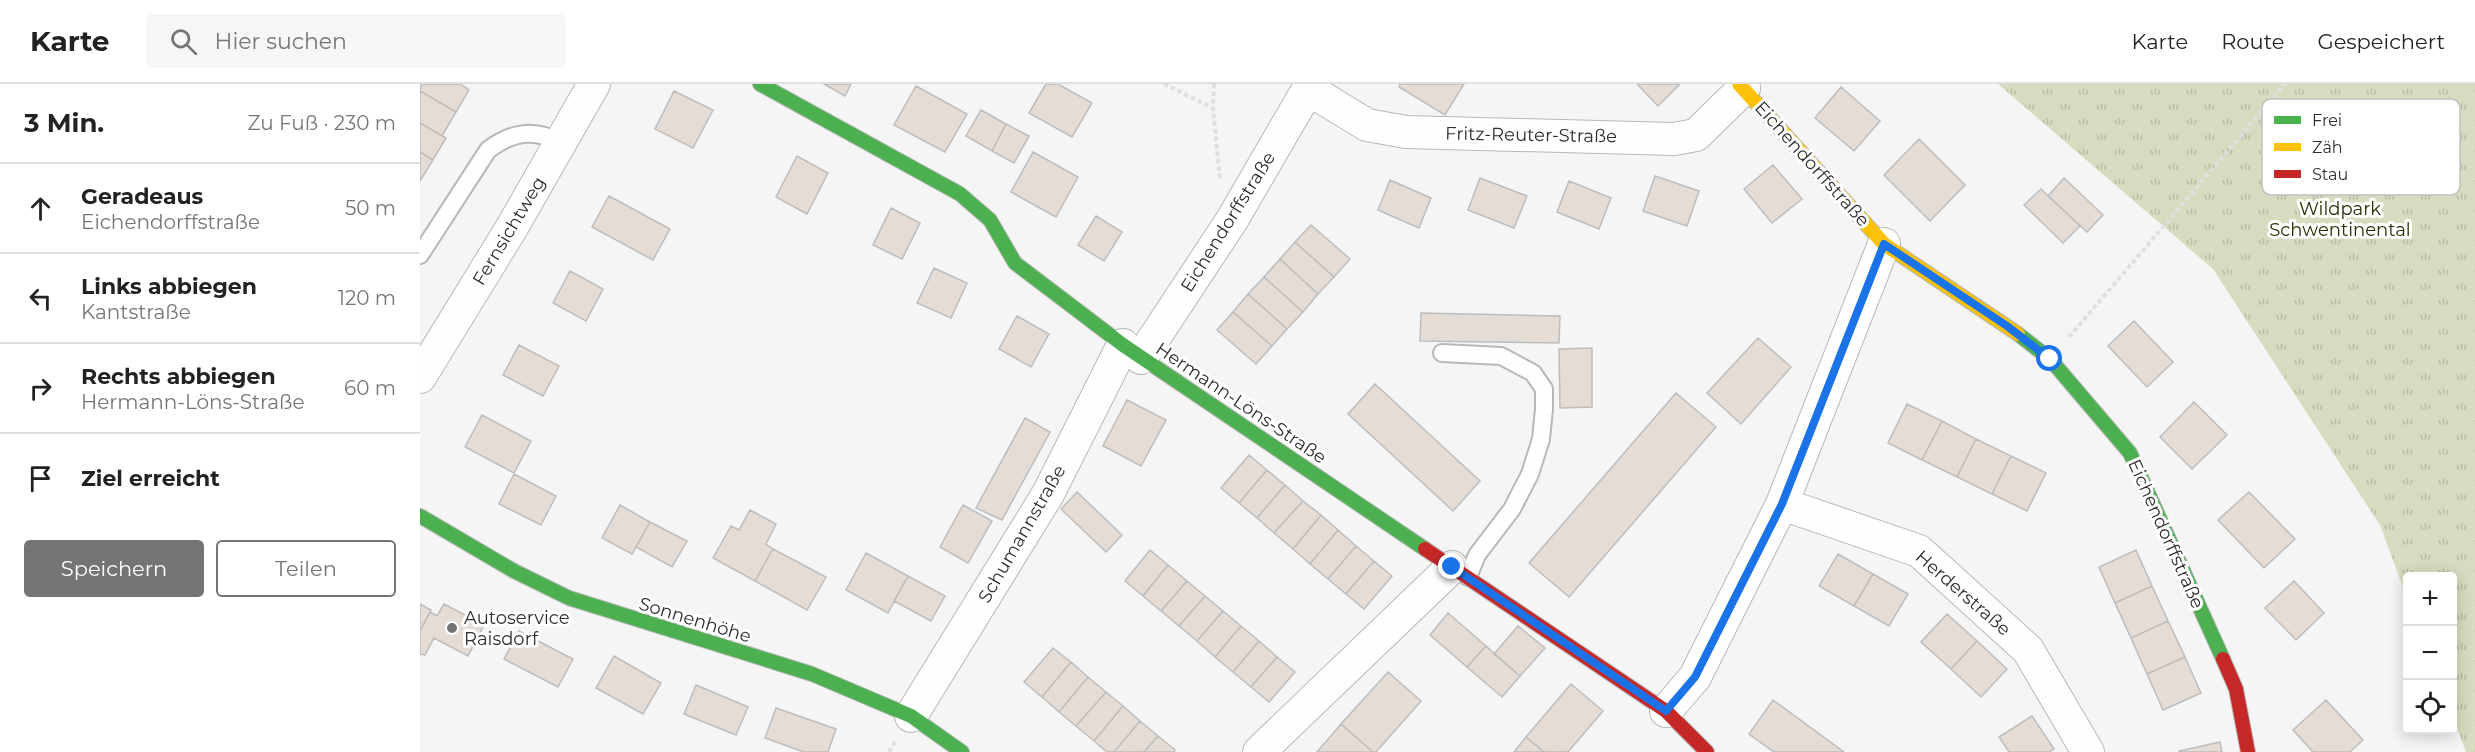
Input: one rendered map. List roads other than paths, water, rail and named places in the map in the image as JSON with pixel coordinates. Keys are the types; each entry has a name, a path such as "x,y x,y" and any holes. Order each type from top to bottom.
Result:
{"street":[{"name":"Fernsichtweg","path":"420,377 511,229 594,84"},
{"name":"Hermann-Löns-Straße","path":"760,84 960,194 990,220 1015,263 1132,352 1666,711 1707,752"},
{"name":"Eichendorffstraße","path":"1742,86 1884,244 2007,326 2050,359 2130,453 2236,688 2248,752"},
{"name":"Fritz-Reuter-Straße","path":"1310,87 1368,125 1406,132 1674,139 1696,135 1742,86"},
{"name":"Eichendorffstraße","path":"1132,352 1232,220 1310,87"},
{"path":"1666,711 1695,677 1782,504 1884,244"},
{"name":"Schumannstraße","path":"911,716 1048,494 1132,352"},
{"name":"Herderstraße","path":"1782,504 1919,550 2028,650 2088,752"},
{"name":"Sonnenhöhe","path":"420,516 514,571 568,598 812,674 911,716 962,752"},
{"path":"1259,752 1460,572"}],"lane":[{"path":"420,255 488,150 500,140 521,134 546,134 561,143"},
{"path":"1442,353 1501,356 1533,373 1544,389 1541,439 1530,474 1512,509 1477,555 1460,572"}],"place":[{"name":"Autoservice Raisdorf","path":"452,628"}],"park label":[{"name":"Wildpark Schwentinental","path":"2340,219"}]}
